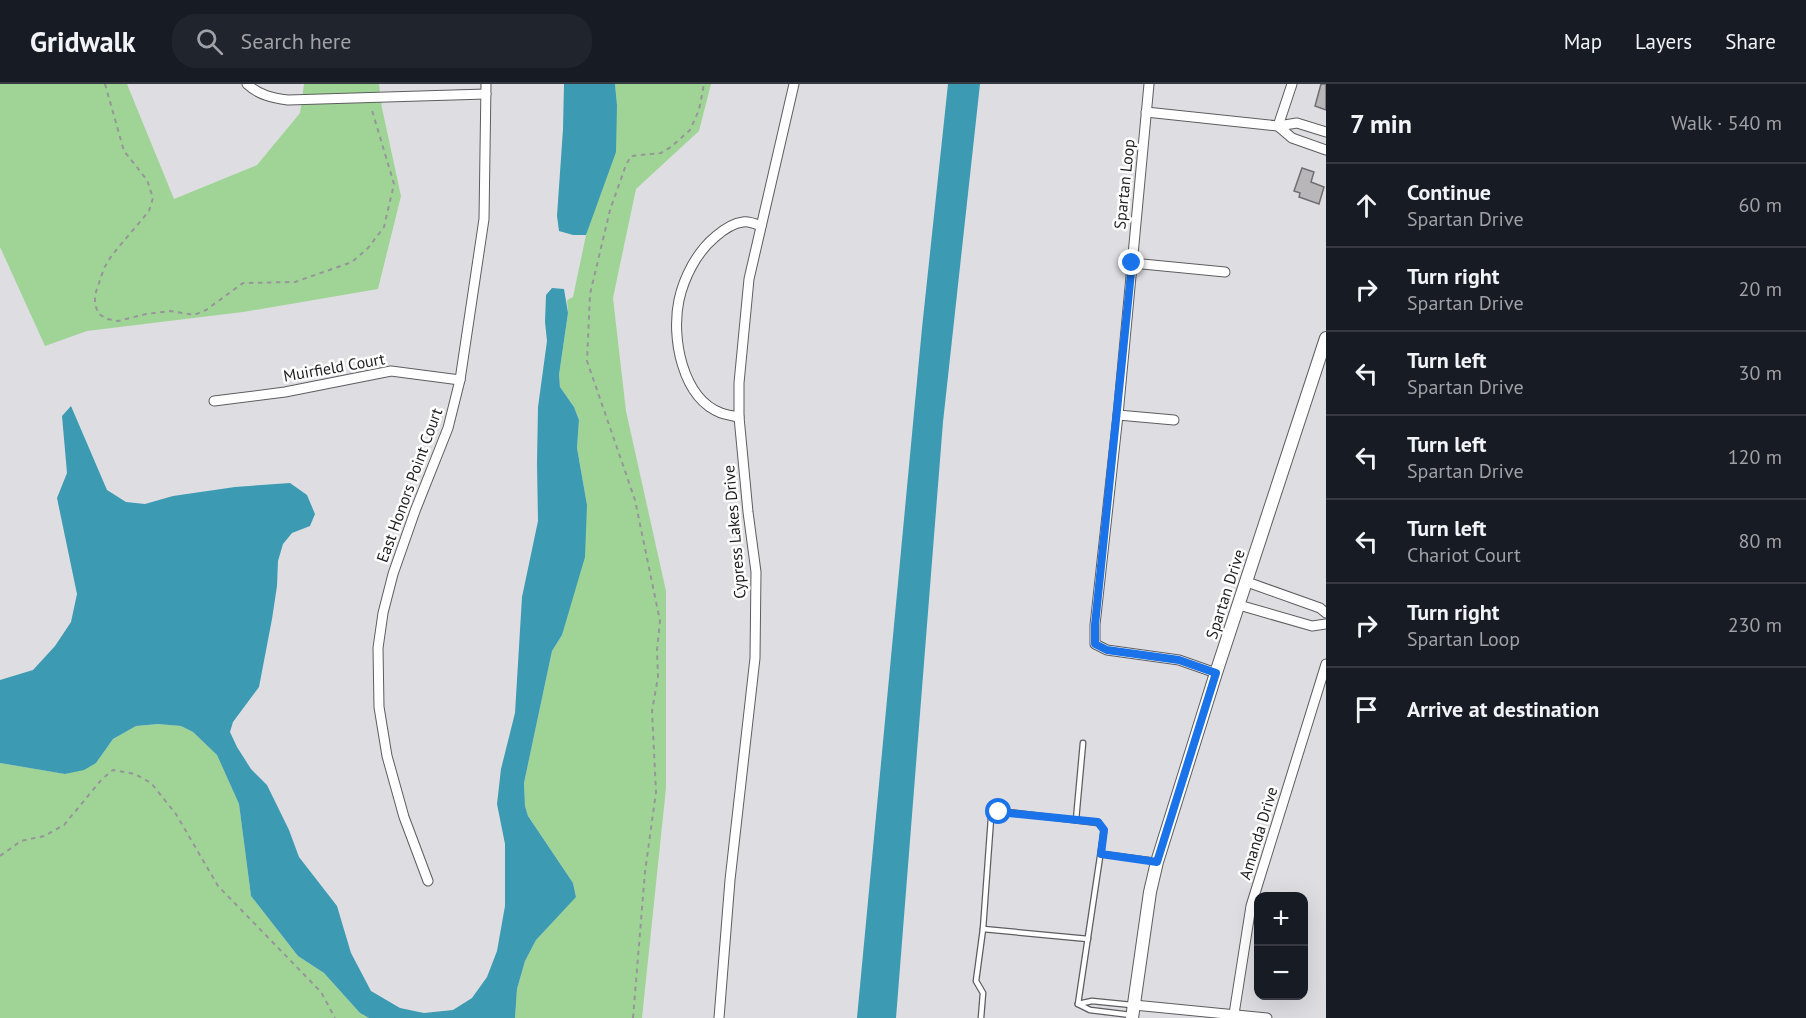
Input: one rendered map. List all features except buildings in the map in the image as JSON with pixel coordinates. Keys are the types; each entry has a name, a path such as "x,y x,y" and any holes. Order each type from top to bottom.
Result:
{"street":[{"path":"247,84 254,91 270,98 288,100 368,98 486,89"},
{"name":"Cypress Lakes Drive","path":"719,1018 730,880 755,658 756,572 747,512 739,417 739,383 749,279 794,84"},
{"name":"Spartan Loop","path":"1149,84 1118,415 1095,625 1095,644 1107,650 1179,660 1216,673"},
{"path":"1278,126 1292,84"},
{"name":"East Honors Point Court","path":"428,881 404,818 387,756 380,707 378,648 383,613 393,574 448,428 460,380 484,219 486,89"},
{"path":"1146,112 1278,126 1297,123 1326,132"},
{"path":"1278,126 1292,138 1326,150"},
{"path":"739,417 720,413 703,401 690,385 680,358 677,329 679,300 687,276 704,246 725,228 744,221 761,226"},
{"path":"1132,263 1224,272"},
{"name":"Spartan Drive","path":"1133,1013 1150,892 1157,862 1216,673 1326,338"},
{"name":"Muirfield Court","path":"214,401 285,392 392,371 460,380"},
{"path":"1118,415 1174,420"},
{"path":"1247,582 1320,608 1326,613"},
{"path":"1239,605 1312,626 1326,624"},
{"name":"Amanda Drive","path":"1234,1014 1251,906 1326,664"},
{"path":"1133,1013 1234,1014 1266,1018"}],"lane":[{"path":"1076,820 1083,743"},
{"path":"981,1018 983,993 976,981 991,818 999,812 1098,822 1104,830 1078,1004"},
{"path":"1101,854 1157,862"},
{"path":"982,929 1088,939"},
{"path":"1078,1004 1092,1001 1133,1013"},
{"path":"1078,1004 1090,1010 1133,1013"}],"path":[{"path":"105,84 124,151 147,180 153,198 149,211 104,268 95,296 94,305 99,314 107,319 118,321 171,311 194,315 206,310 243,283 295,282 352,262 368,248 384,227 394,184 368,98"},
{"path":"633,1018 645,872 656,792 652,711 658,677 657,651 660,621 635,500 587,361 590,294 610,210 626,165 632,156 661,153 690,130 699,110 704,84"},
{"path":"0,856 21,841 44,836 64,825 102,779 113,770 135,774 151,783 176,814 218,886 321,992 335,1018"}],"green space":[{"path":"0,84 127,84 174,199 257,165 300,113 304,84 379,84 401,196 378,289 243,312 87,331 45,346 0,247"},
{"path":"615,84 711,84 699,131 636,189 613,298 626,411 666,591 666,788 642,1018 515,1018 517,989 525,961 536,940 576,896 573,883 528,816 524,783 552,651 562,635 587,505 577,448 579,420 574,407 560,387 559,375 568,313 567,300 573,297 586,235 596,204 617,105"},
{"path":"158,724 181,726 193,732 217,755 239,804 251,896 298,956 324,973 360,1013 369,1018 0,1018 0,763 66,774 96,763 113,739 136,726"}],"water":[{"path":"564,84 615,84 616,152 586,235 573,235 559,231 557,216"},
{"path":"948,84 980,84 943,422 896,1018 857,1018 922,328"},
{"path":"552,288 564,289 568,313 559,375 560,387 574,407 579,420 577,448 587,505 585,557 562,635 552,651 524,783 528,816 573,883 576,897 536,940 525,961 517,989 515,1018 369,1018 360,1013 324,973 298,956 251,896 239,804 217,755 193,732 181,726 158,724 136,726 113,739 96,763 84,770 65,774 0,763 0,680 33,670 55,646 71,622 77,594 57,498 67,473 62,416 71,406 107,490 126,502 145,504 173,496 235,487 290,483 307,495 315,514 310,526 292,533 283,544 278,561 277,586 259,687 233,722 230,732 251,769 267,785 289,830 299,857 337,906 351,953 371,991 400,1008 424,1013 453,1010 472,998 487,977 497,951 505,906 505,844 497,804 501,769 515,713 522,597 538,521 538,407 547,341 546,295"}],"route":[{"path":"999,812 1098,822 1104,830 1101,854 1157,862 1216,673 1179,660 1107,650 1095,644 1095,625 1132,263"}]}
